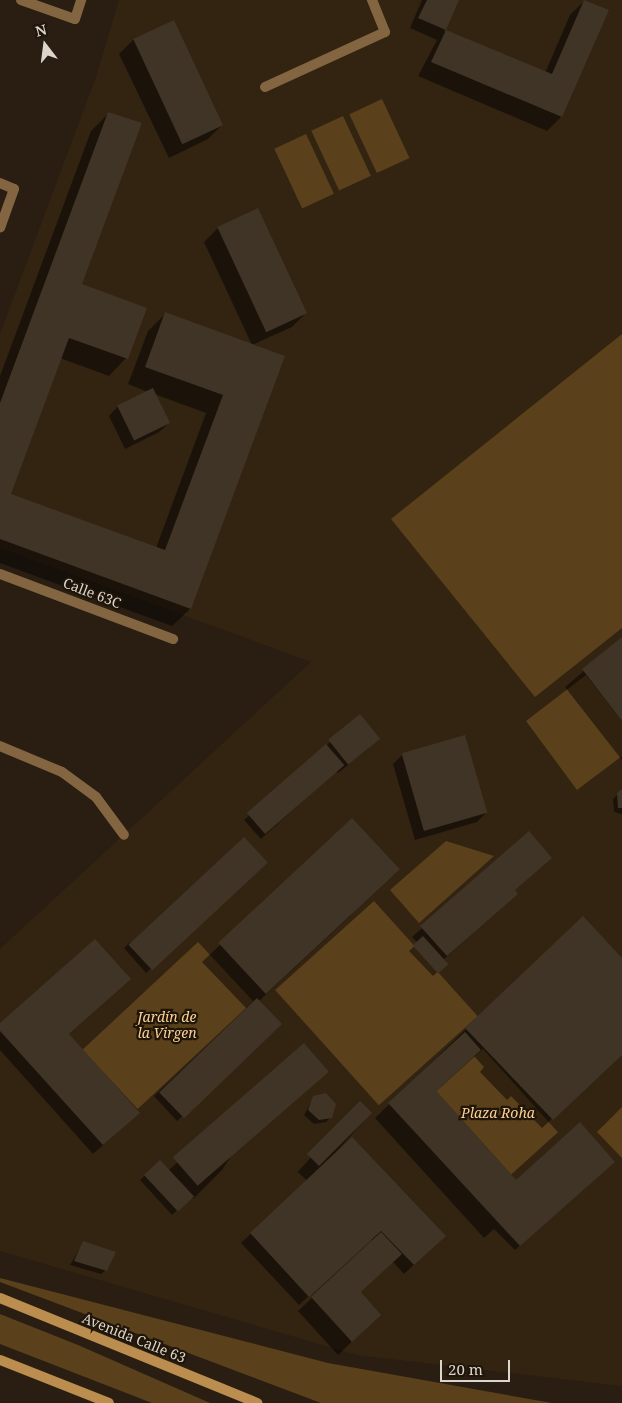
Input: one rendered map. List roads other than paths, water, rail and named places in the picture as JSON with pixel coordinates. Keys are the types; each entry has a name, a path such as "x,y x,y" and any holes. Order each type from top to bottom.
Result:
{"main road":[{"name":"Avenida Calle 63","path":"0,1298 257,1403"},
{"path":"0,1360 109,1403"}],"street":[{"path":"21,0 75,19 82,0"},
{"path":"265,87 386,32 372,0"},
{"path":"0,183 14,188 0,228"},
{"name":"Calle 63C","path":"0,574 173,639"},
{"path":"0,746 62,772 96,797 124,835"}],"park label":[{"name":"Jardín de la Virgen","path":"167,1026"},
{"name":"Plaza Roha","path":"498,1113"}]}
